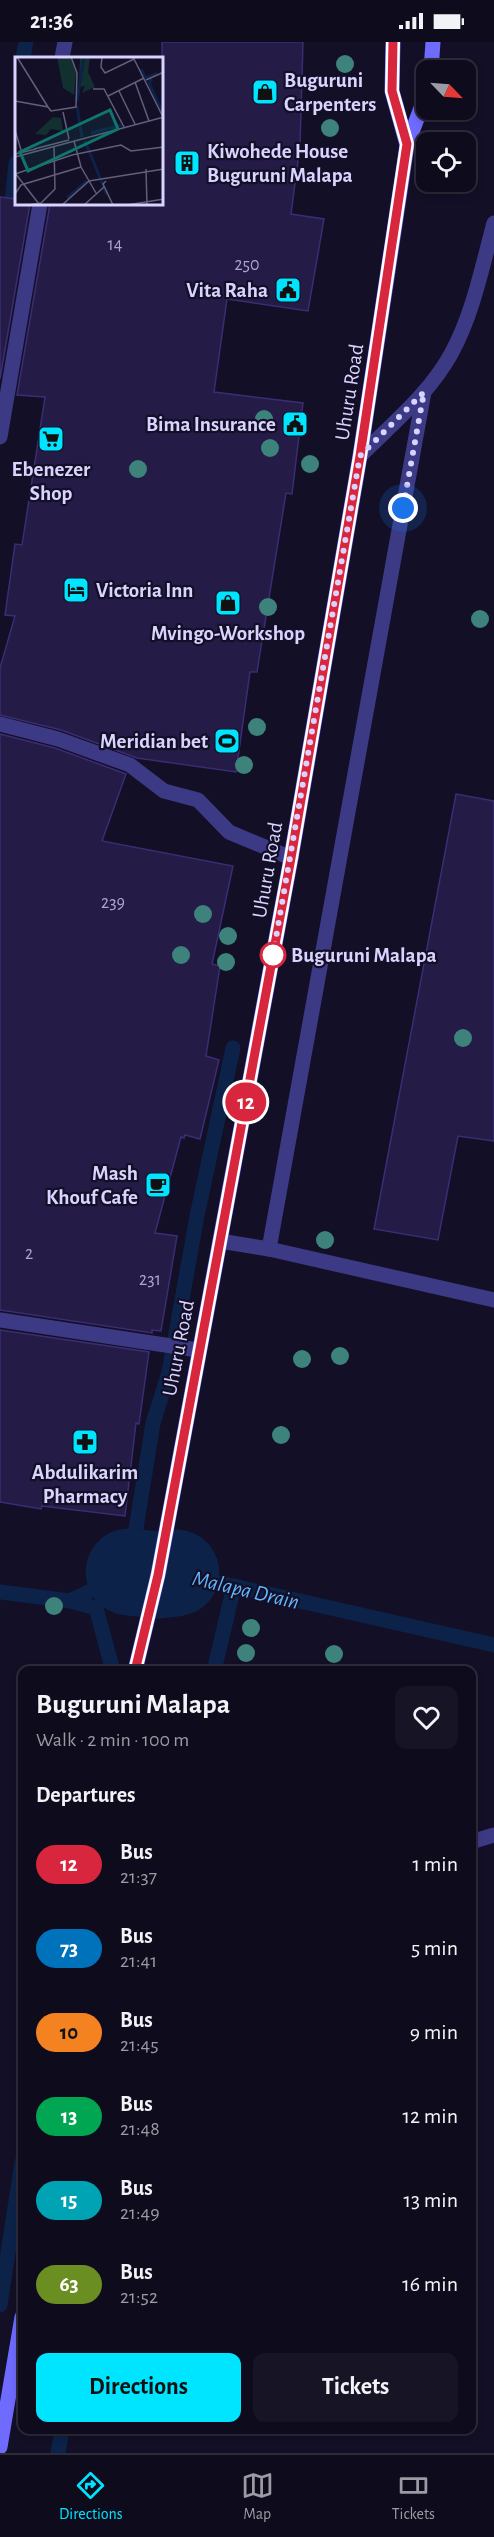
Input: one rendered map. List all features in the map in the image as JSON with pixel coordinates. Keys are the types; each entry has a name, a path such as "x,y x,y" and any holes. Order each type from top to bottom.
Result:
{"main road":[{"name":"Uhuru Road","path":"393,42 392,91 407,144"},
{"path":"431,60 433,42"},
{"name":"Uhuru Road","path":"136,1666 158,1575 291,858 360,456 407,144 416,120"},
{"path":"0,2447 18,2341"}],"street":[{"path":"62,57 65,42"},
{"path":"0,437 40,206"},
{"path":"360,456 424,392 451,354 470,311 494,224"},
{"path":"268,1249 424,392"},
{"path":"0,724 58,739 130,765 164,791 198,800 229,832 291,858"},
{"path":"220,1241 268,1249 494,1300"},
{"path":"0,1320 198,1350"},
{"path":"476,1841 494,1836"}],"building":[{"path":"162,42 303,42 300,145 291,214 324,219 308,311 227,299 214,392 303,403 292,494 286,493 257,672 250,672 236,772 137,758 61,730 0,715 0,668 15,616 5,615 15,544 22,545 45,397 17,395 50,206 164,206 164,57 162,57"},
{"path":"0,197 15,199 15,206 30,206 0,379"},
{"path":"0,734 55,748 126,774 102,841 233,866 212,964 220,966 206,1056 219,1060 200,1139 185,1135 184,1138 181,1137 155,1233 177,1236 161,1331 152,1330 152,1333 0,1310"},
{"path":"456,794 494,801 494,1141 458,1136 438,1240 374,1229"},
{"path":"0,1330 149,1352 139,1424 136,1423 125,1516 42,1506 41,1509 0,1502"}],"waterway":[{"path":"23,57 26,42"},
{"path":"10,219 15,172"},
{"path":"0,1592 70,1601 129,1572 153,1423 169,1372 197,1216 233,1048"},
{"name":"Malapa Drain","path":"129,1572 158,1575 176,1573"},
{"name":"Malapa Drain","path":"176,1573 494,1645"},
{"path":"215,1666 234,1586"},
{"path":"70,1601 96,1608 112,1666"},
{"path":"0,2305 18,2188"},
{"path":"58,2453 61,2434"}],"bus line":[{"name":"12","path":"136,1666 158,1575 291,858 360,456 407,144 392,91 393,42"}],"place":[{"name":"Buguruni Carpenters","path":"265,92"},
{"name":"Kiwohede House Buguruni Malapa","path":"187,163"},
{"name":"Vita Raha","path":"288,290"},
{"name":"Bima Insurance","path":"295,424"},
{"name":"Ebenezer Shop","path":"51,439"},
{"name":"Victoria Inn","path":"76,590"},
{"name":"Mvingo-Workshop","path":"228,603"},
{"name":"Meridian bet","path":"227,741"},
{"name":"Buguruni Malapa","path":"273,955"},
{"name":"Mash Khouf Cafe","path":"158,1185"},
{"name":"Abdulikarim Pharmacy","path":"85,1442"}],"route":[{"path":"273,955 360,456 424,392 403,508"}]}
